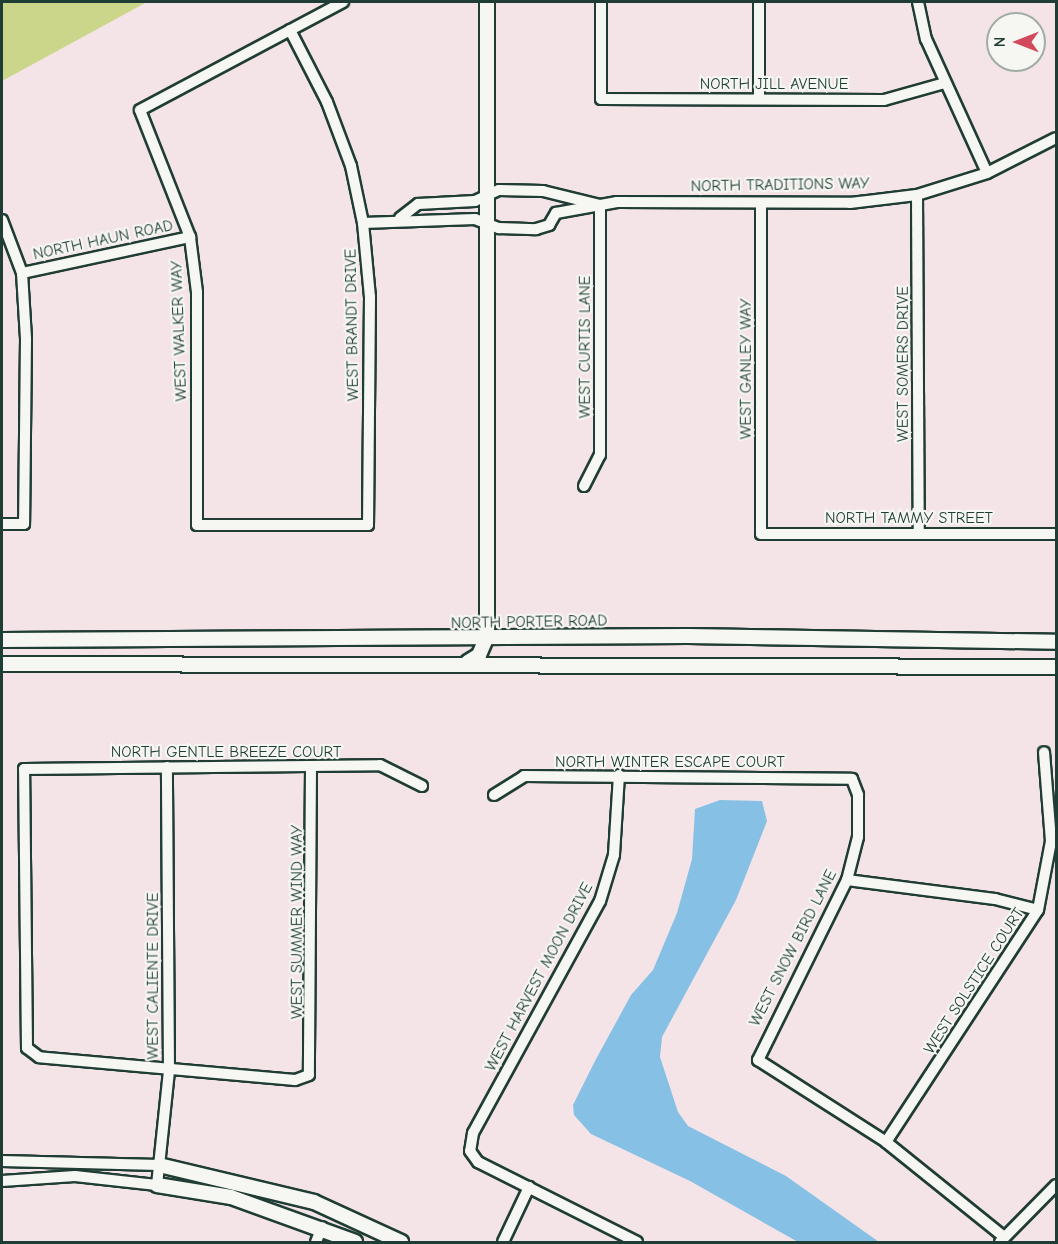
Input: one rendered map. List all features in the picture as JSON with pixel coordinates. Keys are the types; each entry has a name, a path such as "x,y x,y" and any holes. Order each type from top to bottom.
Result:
{"street":[{"path":"290,30 343,2"},
{"path":"468,662 479,655 487,636 487,2"},
{"name":"NORTH JILL AVENUE","path":"601,2 601,99 884,100 945,82"},
{"path":"759,2 759,99"},
{"path":"918,2 926,39 987,173"},
{"name":"WEST WALKER WAY","path":"197,525 197,292 190,237 140,110 290,30"},
{"name":"WEST BRANDT DRIVE","path":"197,525 368,525 370,297 363,223 351,166 327,102 290,30"},
{"name":"NORTH TRADITIONS WAY","path":"363,223 399,218 420,224 475,219 486,223 536,229 549,225 556,213 600,205 850,203 917,195 987,173 1056,139"},
{"name":"NORTH TRADITIONS WAY","path":"399,218 418,204 534,190 600,205"},
{"name":"WEST SOMERS DRIVE","path":"917,195 919,533"},
{"name":"WEST GANLEY WAY","path":"760,204 760,534"},
{"name":"WEST CURTIS LANE","path":"584,486 600,455 600,205"},
{"path":"2,220 22,273 24,524 2,524"},
{"name":"NORTH HAUN ROAD","path":"22,273 190,237"},
{"name":"NORTH TAMMY STREET","path":"760,534 1056,534"},
{"name":"NORTH PORTER ROAD","path":"2,640 487,636 1056,642"},
{"path":"2,664 468,662 507,666 1056,668"},
{"name":"WEST SOLSTICE COURT","path":"886,1142 1038,910 1051,841 1044,752"},
{"name":"NORTH GENTLE BREEZE COURT","path":"169,1070 39,1057 27,1048 24,769 311,768 380,765 422,786"},
{"name":"WEST CALIENTE DRIVE","path":"157,1185 169,1070 166,767"},
{"name":"WEST SUMMER WIND WAY","path":"169,1070 295,1080 309,1075 311,768"},
{"name":"NORTH WINTER ESCAPE COURT","path":"494,795 524,776 619,775 852,779"},
{"name":"WEST HARVEST MOON DRIVE","path":"529,1187 478,1162 470,1151 473,1133 600,901 614,855 619,775"},
{"name":"WEST SNOW BIRD LANE","path":"852,779 858,795 858,837 847,880 758,1060 886,1142"},
{"path":"847,880 995,898 1038,910"},
{"path":"886,1142 1002,1240 1056,1185"},
{"path":"2,1161 159,1165 314,1202 401,1242"},
{"path":"2,1181 75,1176 157,1185 231,1197 322,1227 355,1242"},
{"path":"503,1242 529,1187 637,1242"},
{"path":"316,1242 322,1227"}],"green space":[{"path":"2,2 147,2 2,81"}],"water":[{"path":"720,800 762,801 767,821 736,900 662,1037 660,1057 678,1112 688,1126 786,1176 879,1242 798,1242 690,1181 591,1134 574,1115 573,1105 595,1061 631,995 653,970 677,913 692,859 695,809"}]}
